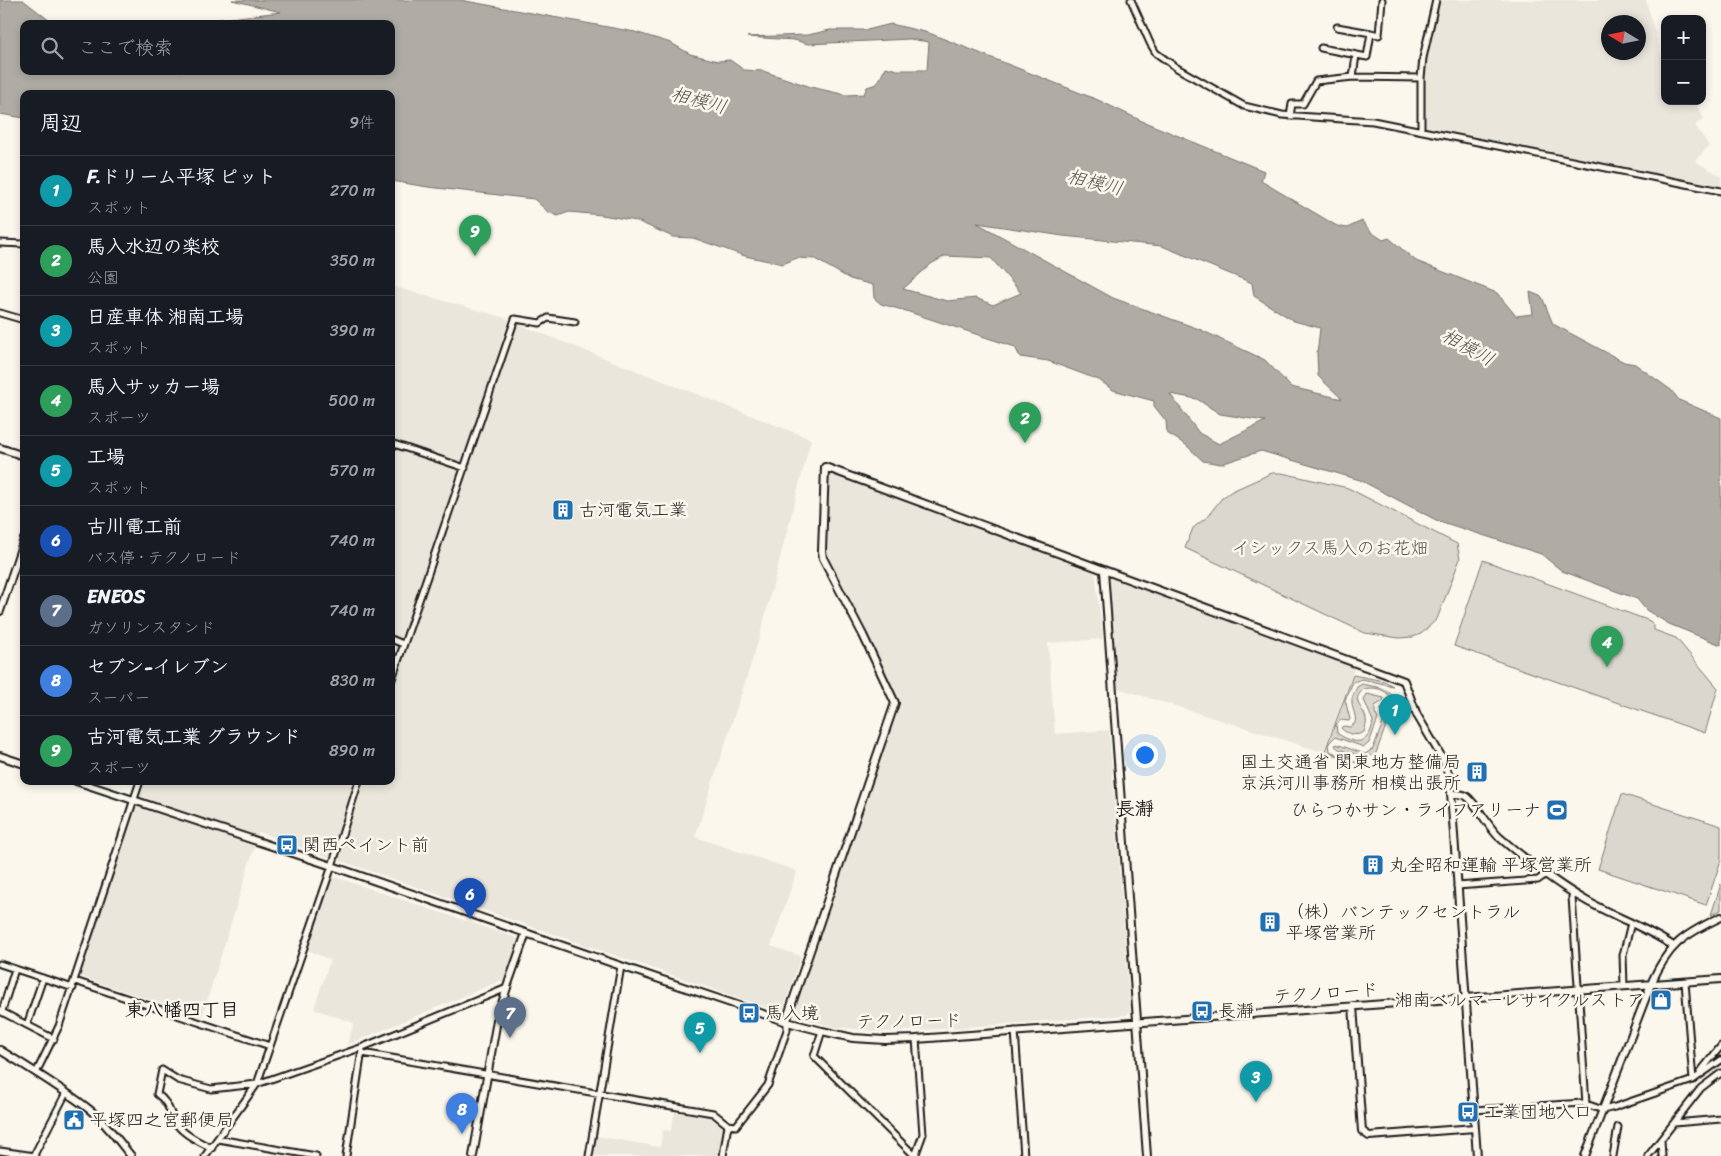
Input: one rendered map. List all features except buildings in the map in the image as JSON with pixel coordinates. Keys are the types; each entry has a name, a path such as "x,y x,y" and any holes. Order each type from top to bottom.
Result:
{"street":[{"path":"1130,0 1150,43 1165,61 1244,106 1272,114 1373,121 1721,191"},
{"path":"1337,27 1379,34 1382,0"},
{"path":"1421,130 1421,78 1425,46 1436,0"},
{"path":"1321,48 1367,57 1371,33"},
{"path":"1353,77 1356,55"},
{"path":"1290,116 1292,104 1303,104 1316,81 1353,77 1421,78"},
{"path":"0,243 20,244"},
{"path":"0,312 20,319"},
{"path":"395,669 465,468 514,319 540,323 548,318 575,322"},
{"path":"395,444 465,468"},
{"path":"0,448 20,455"},
{"path":"362,1050 487,1074 713,1113 728,1125 736,1126 768,1085 787,1030 788,1016 895,703 863,635 823,558 825,467 1404,681 1417,715 1444,761 1450,779 1477,1156"},
{"path":"0,611 20,551"},
{"path":"1104,571 1147,1156"},
{"path":"395,641 403,644"},
{"path":"0,756 20,763"},
{"name":"テクノロード","path":"88,785 332,866 787,1022 853,1038 884,1040 916,1039 1721,979"},
{"path":"36,1073 54,1039 75,981 139,785"},
{"path":"205,1156 257,1084 358,785"},
{"path":"1451,794 1464,795 1470,799 1484,820 1498,836 1573,893 1660,937 1673,946"},
{"path":"1457,886 1538,880 1546,874"},
{"path":"1573,893 1586,1104"},
{"path":"1585,1156 1652,984 1664,958 1673,946 1691,932 1721,917"},
{"path":"1624,986 1622,955 1631,923"},
{"path":"473,1156 497,1020 506,988 526,933"},
{"path":"0,964 72,988"},
{"path":"589,1156 621,966"},
{"path":"16,969 1,1011 54,1039"},
{"path":"27,1025 43,978"},
{"path":"75,981 270,1046"},
{"path":"1685,982 1693,1080"},
{"path":"212,1148 199,1143 178,1127 165,1099 156,1094 162,1070 178,1080 211,1089 257,1084 362,1050 506,988"},
{"path":"1353,1006 1362,1131 1364,1134 1369,1136 1475,1128"},
{"path":"1015,1031 1024,1156"},
{"path":"822,1032 814,1056 915,1156 923,1134 916,1039"},
{"path":"1693,1080 1721,1046"},
{"path":"0,1050 90,1110 108,1127 130,1156"},
{"path":"346,1156 362,1050"},
{"path":"1474,1110 1583,1102 1603,1110 1693,1080 1721,1060"},
{"path":"1648,1156 1701,1088 1721,1073"},
{"path":"0,1151 35,1156 66,1093"},
{"path":"1674,1123 1721,1119"},
{"path":"723,1156 728,1125"},
{"path":"1613,1156 1618,1127"},
{"path":"218,1139 316,1156"},
{"path":"1661,1140 1662,1156"}],"shaded area":[{"path":"1438,0 1646,0 1661,54 1661,105 1697,105 1704,119 1695,125 1709,146 1695,161 1721,176 1721,188 1424,127 1422,125 1422,77 1426,46"},
{"path":"395,287 509,319 462,463 395,441"},
{"path":"515,323 811,439 759,639 695,837 797,871 771,946 801,956 782,1013 338,860 363,785 395,785 395,686"},
{"path":"395,448 460,469 404,639 395,636"},
{"path":"828,473 1095,573 1103,639 1048,643 1055,734 1109,730 1130,1011 1127,1015 884,1032 835,1027 792,1016 899,700 826,555"},
{"path":"1113,578 1355,666 1323,752 1117,688 1109,581"},
{"path":"395,642 402,645 395,665"},
{"path":"143,785 355,785 330,858 259,832 202,1017 79,976"},
{"path":"332,876 517,938 518,940 505,979 347,1045 354,1023 314,1009 330,960 306,949"},
{"path":"675,1112 709,1117 722,1126 719,1156 593,1156 596,1136 660,1147 663,1130 671,1131"}],"green space":[{"name":"イシックス馬入のお花畑","path":"1272,473 1282,473 1348,488 1457,544 1460,559 1437,619 1421,634 1413,637 1399,638 1365,633 1185,548 1193,528 1207,517 1222,498 1232,491"},
{"path":"1483,560 1650,621 1654,625 1654,630 1676,638 1718,688 1705,733 1454,646"},
{"path":"1353,675 1384,681 1393,686 1362,679 1353,682 1345,700 1350,719 1349,721 1341,720 1336,724 1337,733 1350,740 1361,741 1365,739 1369,735 1373,721 1364,700 1367,694 1384,698 1383,701 1375,706 1375,713 1378,719 1369,743 1364,747 1335,737 1329,743 1330,751 1364,766 1325,751"},
{"path":"1362,684 1386,690 1393,696 1395,701 1376,753 1367,758 1335,746 1336,744 1365,754 1373,749 1384,720 1381,709 1391,702 1388,694 1385,692 1368,688 1360,693 1358,701 1366,721 1364,732 1352,734 1341,728 1343,726 1350,727 1355,723 1352,699 1357,687"},
{"path":"1622,794 1721,826 1721,860 1706,905 1598,869"},
{"path":"1721,884 1721,910 1711,915"}],"water":[{"name":"相模川","path":"0,0 23,0 49,20 20,20 20,75 395,75 395,20 212,20 281,12 232,0 460,0 635,32 671,43 690,54 718,61 730,60 744,70 763,71 811,87 846,95 864,94 867,87 877,84 886,67 897,70 927,70 929,42 910,39 808,44 794,40 747,37 808,35 830,30 867,30 891,24 929,33 1098,100 1142,121 1264,171 1261,181 1337,226 1347,228 1362,221 1371,232 1383,240 1389,238 1416,261 1497,293 1516,316 1533,314 1530,292 1542,297 1553,324 1624,362 1635,364 1671,390 1679,400 1721,418 1721,645 1669,624 1646,610 1637,599 1562,571 1541,554 1436,520 1360,480 1261,451 1221,464 1203,461 1186,445 1167,433 1166,421 1154,406 1154,401 1113,390 1099,380 1048,361 1020,357 1015,347 881,304 874,298 873,285 850,279 815,259 797,258 783,264 745,256 693,238 673,237 637,221 569,212 558,216 548,212 534,199 395,182 395,90 20,90 20,117 0,114","holes":["977,223 1063,236 1162,246 1252,283 1254,296 1294,321 1320,328 1317,354 1318,376 1342,399 1291,387 1265,360 1199,329 1113,298","945,256 991,258 1021,293 993,305 976,298 947,301 903,289 931,264","1170,394 1197,399 1220,414 1265,421 1219,444 1199,433"]}],"place":[{"name":"古河電気工業 グラウンド","path":"475,256"},
{"name":"馬入水辺の楽校","path":"1025,443"},
{"name":"古河電気工業","path":"563,510"},
{"name":"馬入サッカー場","path":"1607,667"},
{"name":"F.ドリーム平塚 ピット","path":"1395,735"},
{"name":"国土交通省 関東地方整備局 京浜河川事務所 相模出張所","path":"1477,772"},
{"name":"ひらつかサン・ライフアリーナ","path":"1557,810"},
{"name":"関西ペイント前","path":"287,845"},
{"name":"丸全昭和運輸 平塚営業所","path":"1373,865"},
{"name":"古川電工前","path":"470,919"},
{"name":"（株）バンテックセントラル 平塚営業所","path":"1270,922"},
{"name":"湘南ベルマーレサイクルストア","path":"1661,1000"},
{"name":"長瀞","path":"1202,1011"},
{"name":"馬入境","path":"749,1013"},
{"name":"ENEOS","path":"510,1038"},
{"name":"工場","path":"700,1053"},
{"name":"日産車体 湘南工場","path":"1256,1102"},
{"name":"工業団地入口","path":"1468,1112"},
{"name":"平塚四之宮郵便局","path":"74,1120"},
{"name":"セブン-イレブン","path":"462,1134"}],"district":[{"name":"長瀞","path":"1135,808"},
{"name":"東八幡四丁目","path":"182,1009"}]}
